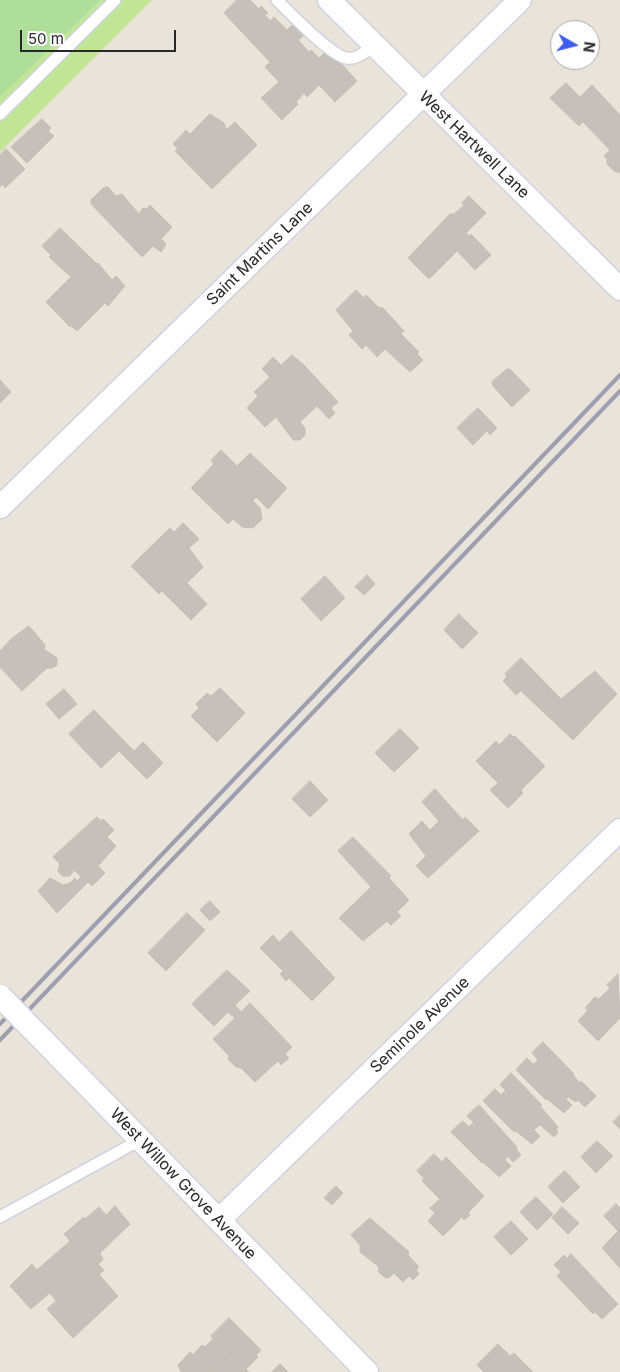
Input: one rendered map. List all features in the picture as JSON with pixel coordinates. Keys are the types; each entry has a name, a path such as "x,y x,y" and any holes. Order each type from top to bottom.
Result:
{"street":[{"name":"West Hartwell Lane","path":"329,0 423,96 450,119 620,289"},
{"name":"Saint Martins Lane","path":"0,507 520,0"},
{"name":"Seminole Avenue","path":"218,1220 620,830"},
{"name":"West Willow Grove Avenue","path":"0,996 367,1372"}],"lane":[{"path":"0,114 115,0"},
{"path":"277,0 298,22 335,52 346,58 358,56 374,46"},
{"path":"0,1217 140,1140"}],"green space":[{"path":"0,0 101,0 0,97"},
{"path":"101,0 152,0 0,152 0,97"}],"building":[{"path":"237,0 250,0 259,9 261,6 268,13 265,15 270,21 274,17 287,30 292,25 303,36 298,40 309,52 311,50 319,58 326,51 330,51 357,81 335,102 319,85 307,97 304,93 296,102 298,104 282,120 261,98 279,82 265,67 270,62 224,13"},
{"path":"566,83 580,97 592,85 620,115 620,173 614,171 607,164 607,159 604,156 610,150 583,122 579,126 550,98"},
{"path":"210,114 224,123 226,130 235,122 257,145 212,189 175,151 178,149 173,144 186,130 190,134"},
{"path":"42,119 51,128 48,131 54,136 27,163 11,147"},
{"path":"6,149 25,169 5,188 2,184 0,187 0,155"},
{"path":"108,187 116,196 122,194 139,214 143,208 146,209 150,205 172,227 161,239 166,244 161,252 153,246 142,257 91,204 91,200 103,188"},
{"path":"469,196 486,213 466,233 469,236 471,234 491,255 475,270 457,251 429,279 408,258 450,214 454,214 464,205 462,203"},
{"path":"60,228 98,263 112,280 116,276 125,286 108,306 105,303 77,331 70,327 46,302 71,277 49,257 51,255 42,246"},
{"path":"356,290 364,298 366,295 378,307 383,308 404,331 401,334 419,352 417,354 423,360 410,372 385,349 377,357 366,345 362,349 349,335 353,331 336,310"},
{"path":"292,355 304,365 338,402 331,408 335,413 329,419 317,406 300,422 305,428 305,435 300,440 293,440 276,417 265,427 247,408 258,396 254,392 270,377 262,369 273,357 281,365"},
{"path":"507,369 510,369 530,390 512,407 493,386 492,382"},
{"path":"0,380 11,392 0,403"},
{"path":"478,408 497,428 490,435 487,431 473,445 457,428"},
{"path":"221,450 237,466 250,453 287,488 268,509 256,497 253,501 260,508 262,519 253,528 242,527 233,519 228,524 191,488 214,464 211,461"},
{"path":"183,523 199,539 189,548 203,567 187,583 207,604 191,620 162,591 159,594 131,566 170,528 174,532"},
{"path":"367,575 375,584 364,595 355,587"},
{"path":"325,576 345,598 321,621 301,599"},
{"path":"459,614 478,633 462,649 444,630"},
{"path":"29,626 45,645 44,649 57,658 57,665 47,668 22,691 0,667 0,651 11,639"},
{"path":"521,658 561,699 595,671 617,694 573,740 521,691 516,695 503,681 507,676 505,674"},
{"path":"220,688 245,713 217,742 191,716 199,708 196,704 207,693 211,696"},
{"path":"64,689 77,704 59,719 46,704"},
{"path":"94,710 134,751 143,742 163,763 147,779 119,751 101,768 69,734"},
{"path":"400,729 419,748 394,772 375,753"},
{"path":"510,734 513,737 515,736 545,766 521,790 523,793 508,808 490,790 498,783 476,761 496,741 499,745"},
{"path":"310,781 328,800 310,817 292,799"},
{"path":"435,789 463,820 465,817 479,831 428,878 416,866 426,856 409,834 422,821 430,830 439,821 422,802"},
{"path":"97,817 101,821 103,819 114,830 107,837 116,846 98,866 105,873 92,886 88,882 57,913 38,891 50,878 63,885 70,883 75,878 77,881 81,877 74,870 70,876 62,876 58,871 60,864 53,857"},
{"path":"353,837 391,876 389,878 409,900 397,912 401,916 391,925 387,921 363,941 339,918 371,887 338,851"},
{"path":"210,901 220,912 210,921 200,910"},
{"path":"187,913 205,930 166,971 148,953"},
{"path":"291,931 335,978 312,1001 289,978 286,981 280,974 283,971 260,948 273,935 279,942"},
{"path":"227,970 250,991 235,1005 241,1012 250,1003 292,1047 285,1054 289,1058 281,1065 278,1061 255,1082 241,1068 236,1067 228,1059 229,1056 213,1039 235,1018 228,1012 214,1026 192,1004"},
{"path":"618,974 620,1018 598,1041 578,1021 588,1010 585,1008 595,997 599,999 610,988 607,985"},
{"path":"543,1042 574,1074 580,1083 581,1081 596,1096 585,1107 578,1100 576,1102 568,1097 535,1063 538,1060 532,1053"},
{"path":"527,1058 533,1064 535,1063 568,1097 566,1099 572,1105 564,1113 546,1100 516,1070"},
{"path":"511,1073 542,1105 540,1106 558,1127 556,1130 558,1132 554,1137 540,1125 537,1127 503,1093 506,1091 500,1085"},
{"path":"495,1089 501,1095 503,1093 537,1127 534,1130 540,1136 532,1144 516,1131 514,1132 483,1101"},
{"path":"479,1105 517,1147 516,1149 521,1155 513,1162 508,1156 505,1160 471,1125 474,1123 467,1116"},
{"path":"620,1115 620,1129 613,1122"},
{"path":"463,1121 469,1127 471,1125 511,1166 499,1177 451,1132"},
{"path":"597,1141 613,1156 604,1165 589,1149"},
{"path":"589,1149 604,1165 596,1173 581,1157"},
{"path":"434,1154 442,1162 446,1157 484,1196 468,1213 470,1215 464,1220 462,1217 443,1236 428,1221 435,1213 430,1208 440,1199 422,1181 424,1178 417,1171"},
{"path":"565,1171 580,1187 571,1195 556,1179"},
{"path":"556,1179 571,1195 563,1203 548,1187"},
{"path":"336,1186 343,1193 332,1205 324,1198"},
{"path":"536,1197 553,1214 537,1230 520,1212"},
{"path":"616,1204 620,1208 620,1268 602,1248 618,1231 604,1216"},
{"path":"115,1206 130,1224 100,1253 103,1260 98,1264 104,1270 99,1275 87,1261 31,1309 10,1286 32,1264 37,1270 70,1241 64,1234 84,1217 85,1219 99,1207 106,1215"},
{"path":"562,1207 579,1223 568,1234 552,1218"},
{"path":"370,1218 409,1252 408,1255 419,1267 416,1270 419,1274 413,1280 409,1276 403,1282 394,1273 389,1278 384,1277 378,1271 379,1267 360,1252 360,1245 351,1235"},
{"path":"511,1221 528,1239 511,1255 494,1237"},
{"path":"571,1254 618,1304 602,1319 595,1312 593,1314 557,1276 561,1272 554,1265 564,1255 567,1258"},
{"path":"87,1261 118,1296 73,1338 47,1309 56,1301 50,1293"},
{"path":"229,1318 247,1336 213,1372 181,1372 178,1365 190,1352 193,1355 202,1345 205,1347 213,1339 211,1336"},
{"path":"247,1336 261,1350 256,1355 258,1357 246,1369 249,1372 213,1372"},
{"path":"498,1344 510,1356 514,1353 533,1372 484,1372 477,1365"},
{"path":"280,1364 288,1372 272,1372"}],"railway":[{"path":"0,1024 620,375"},
{"path":"0,1040 620,391"}]}
